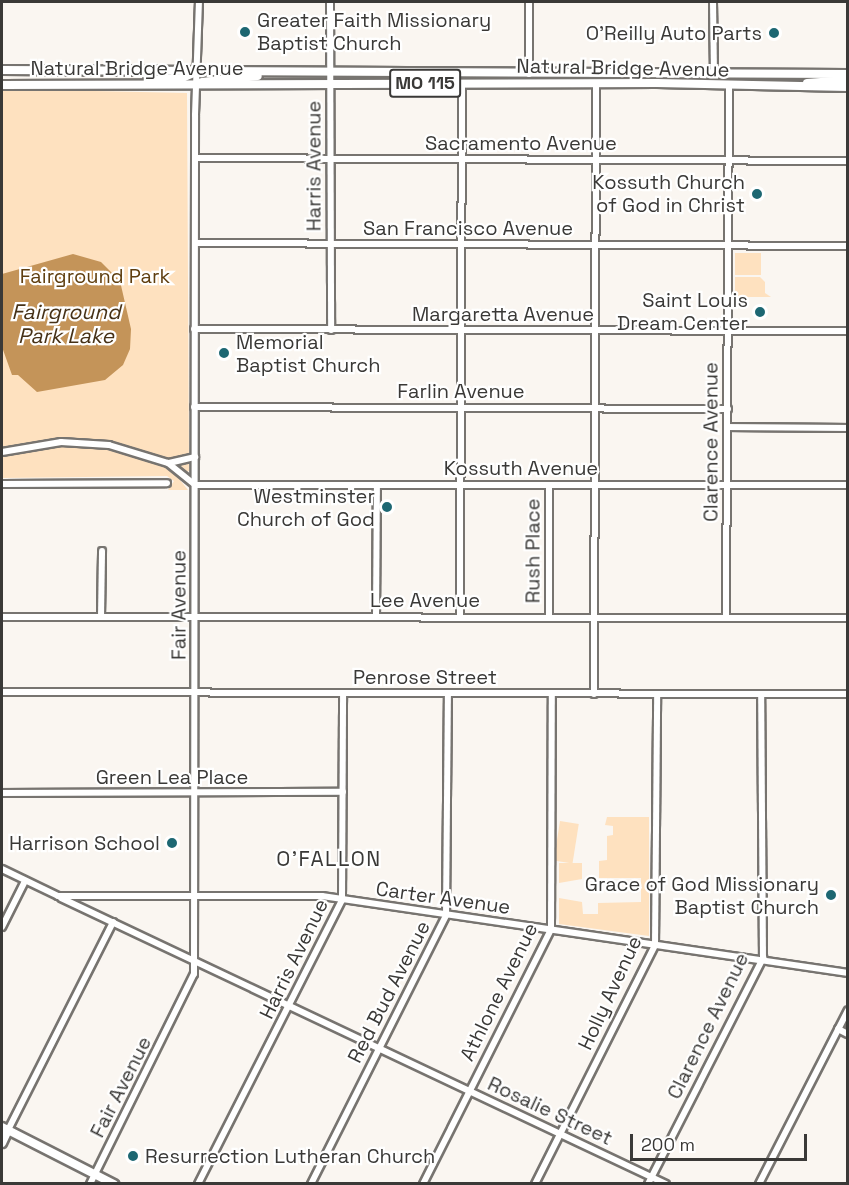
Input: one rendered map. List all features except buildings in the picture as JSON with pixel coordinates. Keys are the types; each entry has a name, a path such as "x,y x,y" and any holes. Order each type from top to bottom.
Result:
{"main road":[{"name":"Natural Bridge Avenue","path":"2,70 848,74"},
{"path":"123,85 182,78 197,71"},
{"path":"196,85 213,78 274,72"},
{"path":"791,87 848,81"},
{"name":"Natural Bridge Avenue","path":"2,85 462,83 848,87"},
{"path":"2,1143 5,1129 114,1184"}],"street":[{"name":"Fair Avenue","path":"90,1184 192,984 195,694 195,158 199,2"},
{"name":"Harris Avenue","path":"330,2 331,330"},
{"path":"529,2 529,74"},
{"path":"713,2 714,74"},
{"path":"460,617 462,83"},
{"path":"594,694 596,84"},
{"name":"Clarence Avenue","path":"726,618 729,86"},
{"name":"Sacramento Avenue","path":"195,158 848,161"},
{"name":"San Francisco Avenue","path":"196,243 848,246"},
{"name":"Margaretta Avenue","path":"194,329 848,331"},
{"name":"Farlin Avenue","path":"194,407 728,409"},
{"path":"728,427 848,428"},
{"path":"2,452 85,442 132,450 168,463 195,485"},
{"path":"168,463 195,457"},
{"path":"2,484 167,483"},
{"name":"Kossuth Avenue","path":"195,485 848,485"},
{"path":"376,616 377,485"},
{"name":"Rush Place","path":"549,485 549,618"},
{"path":"101,617 102,551"},
{"name":"Lee Avenue","path":"2,617 848,618"},
{"name":"Penrose Street","path":"2,692 848,694"},
{"name":"Harris Avenue","path":"198,1184 342,900 343,693"},
{"name":"Red Bud Avenue","path":"311,1184 446,915 448,694"},
{"name":"Athlone Avenue","path":"423,1184 551,930 552,694"},
{"name":"Holly Avenue","path":"535,1184 655,945 657,694"},
{"name":"Clarence Avenue","path":"648,1184 763,958 761,694"},
{"name":"Green Lea Place","path":"2,793 343,792"},
{"name":"Carter Avenue","path":"2,869 58,896 194,895 342,900 655,945 763,958 848,973"},
{"path":"2,927 25,881"},
{"path":"58,896 193,961"},
{"path":"5,1129 113,922"},
{"name":"Rosalie Street","path":"193,961 666,1184"},
{"path":"759,1184 848,1010"},
{"path":"838,1029 848,1034"}],"green space":[{"name":"Fairground Park","path":"2,89 187,93 189,471 176,475 188,490 168,490 174,481 167,476 2,478"},
{"path":"735,253 761,253 761,275 735,275"},
{"path":"735,277 760,277 765,282 765,293 771,297 735,297"},
{"path":"607,817 649,817 649,936 559,924 559,898 582,902 583,914 598,914 598,903 641,902 641,878 599,878 599,861 607,860 607,836 613,835 613,826 605,825"},
{"path":"560,821 579,824 573,863 554,861"},
{"path":"559,863 582,863 582,879 559,883"}],"water":[{"name":"Fairground Park Lake","path":"73,254 101,262 120,281 131,329 130,349 123,365 105,380 37,392 18,375 12,375 2,347 2,274"}],"place":[{"name":"Greater Faith Missionary Baptist Church","path":"245,32"},
{"name":"O'Reilly Auto Parts","path":"774,33"},
{"name":"Kossuth Church of God in Christ","path":"757,194"},
{"name":"Saint Louis Dream Center","path":"760,312"},
{"name":"Memorial Baptist Church","path":"224,353"},
{"name":"Westminster Church of God","path":"387,507"},
{"name":"Harrison School","path":"172,843"},
{"name":"Grace of God Missionary Baptist Church","path":"831,895"},
{"name":"Resurrection Lutheran Church","path":"133,1156"}],"district":[{"name":"O'FALLON","path":"329,859"}]}
